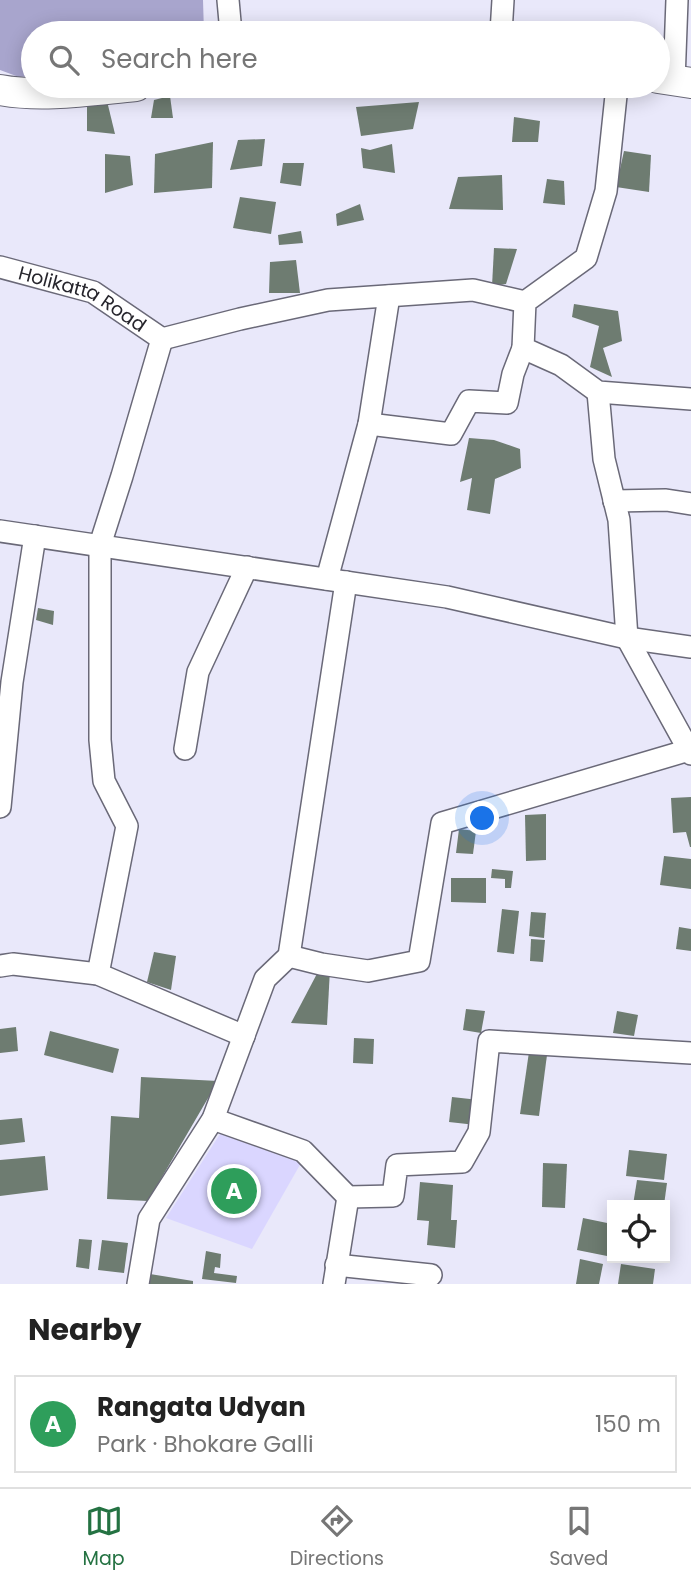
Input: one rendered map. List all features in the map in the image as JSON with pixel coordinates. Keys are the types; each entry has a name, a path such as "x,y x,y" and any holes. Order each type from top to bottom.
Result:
{"main road":[{"path":"0,90 21,93"}],"street":[{"path":"228,0 230,21"},
{"path":"502,21 503,0"},
{"path":"674,80 677,0"},
{"path":"98,974 127,826 104,781 101,754 100,545 162,339 328,300 473,289 525,302 586,258 606,191 616,98"},
{"name":"Holikatta Road","path":"0,267 93,292 162,339"},
{"path":"138,1284 149,1219 213,1119 265,979 289,956 337,581 369,424 389,296"},
{"path":"369,424 451,434 470,401 507,403 513,374 523,348 525,302"},
{"path":"523,348 561,365 598,392 691,399"},
{"path":"289,956 368,971 419,961 442,823 690,752 627,638 619,520 604,459 598,392"},
{"path":"614,501 666,500 691,504"},
{"path":"0,531 447,597 627,638 691,647"},
{"path":"0,807 12,682 35,536"},
{"path":"184,749 198,672 247,568"},
{"path":"0,966 13,964 98,974 244,1036"},
{"path":"213,1119 303,1151 348,1197 393,1196 397,1165 462,1162 479,1132 489,1041 691,1054"},
{"path":"348,1197 335,1275 431,1275"}],"shaded area":[{"path":"0,0 203,0 204,21 21,21 21,77 0,70"},
{"path":"220,1134 301,1163 252,1249 166,1218"}],"building":[{"path":"170,98 173,118 151,118 154,100"},
{"path":"107,101 115,134 87,131 87,105"},
{"path":"419,102 413,129 361,136 356,107"},
{"path":"514,117 540,121 538,142 512,142"},
{"path":"265,139 262,166 230,170 238,140"},
{"path":"213,142 212,188 154,193 155,154"},
{"path":"392,144 395,173 363,168 361,148 370,150"},
{"path":"624,151 651,155 649,192 616,187"},
{"path":"105,154 130,156 133,185 105,193"},
{"path":"283,163 304,163 301,186 280,183"},
{"path":"502,175 503,210 449,209 458,177"},
{"path":"547,179 564,181 565,205 543,203"},
{"path":"240,197 276,202 271,234 233,228"},
{"path":"360,204 364,220 337,226 336,214"},
{"path":"301,231 303,243 279,245 278,235"},
{"path":"494,248 517,249 506,284 492,286"},
{"path":"296,260 300,293 269,293 270,262"},
{"path":"574,304 618,311 622,341 603,348 612,377 590,367 599,326 572,317"},
{"path":"469,438 494,440 520,449 521,468 495,479 490,514 467,510 472,478 460,482"},
{"path":"38,608 54,611 53,625 36,620"},
{"path":"691,797 690,847 686,832 673,833 671,798"},
{"path":"546,814 546,860 526,861 525,815"},
{"path":"459,829 476,831 473,854 456,853"},
{"path":"664,856 691,859 691,889 660,885"},
{"path":"492,869 513,871 511,888 505,888 505,879 491,878"},
{"path":"451,878 486,878 486,903 451,902"},
{"path":"502,909 519,911 514,954 497,952"},
{"path":"531,912 546,913 544,938 529,936"},
{"path":"679,927 691,929 691,951 676,949"},
{"path":"531,939 545,940 543,962 530,961"},
{"path":"154,952 176,956 171,990 147,982"},
{"path":"320,968 330,969 327,1025 291,1023"},
{"path":"466,1009 485,1011 481,1033 463,1030"},
{"path":"617,1011 638,1015 634,1036 613,1033"},
{"path":"16,1027 18,1051 0,1053 0,1029"},
{"path":"50,1031 119,1049 113,1073 44,1055"},
{"path":"354,1038 374,1039 373,1064 353,1063"},
{"path":"529,1052 547,1055 539,1116 520,1114"},
{"path":"141,1077 218,1081 148,1201 107,1199 111,1116 139,1118"},
{"path":"452,1097 479,1100 476,1125 449,1122"},
{"path":"22,1118 25,1142 0,1145 0,1120"},
{"path":"629,1150 667,1154 664,1180 626,1176"},
{"path":"45,1156 48,1190 0,1196 0,1160"},
{"path":"543,1163 567,1164 565,1208 542,1207"},
{"path":"637,1180 667,1183 665,1200 634,1200"},
{"path":"420,1182 453,1185 451,1220 457,1220 455,1248 427,1245 429,1221 417,1220"},
{"path":"583,1218 607,1223 607,1256 577,1250"},
{"path":"79,1239 92,1240 89,1269 76,1267"},
{"path":"102,1240 128,1243 124,1273 98,1270"},
{"path":"206,1251 221,1254 220,1268 215,1267 214,1273 237,1276 236,1283 202,1279"},
{"path":"580,1259 603,1264 599,1284 576,1284"},
{"path":"621,1264 655,1269 653,1284 618,1284"},
{"path":"150,1274 193,1281 193,1284 149,1284"}],"place":[{"name":"Rangata Udyan","path":"234,1191"}]}
